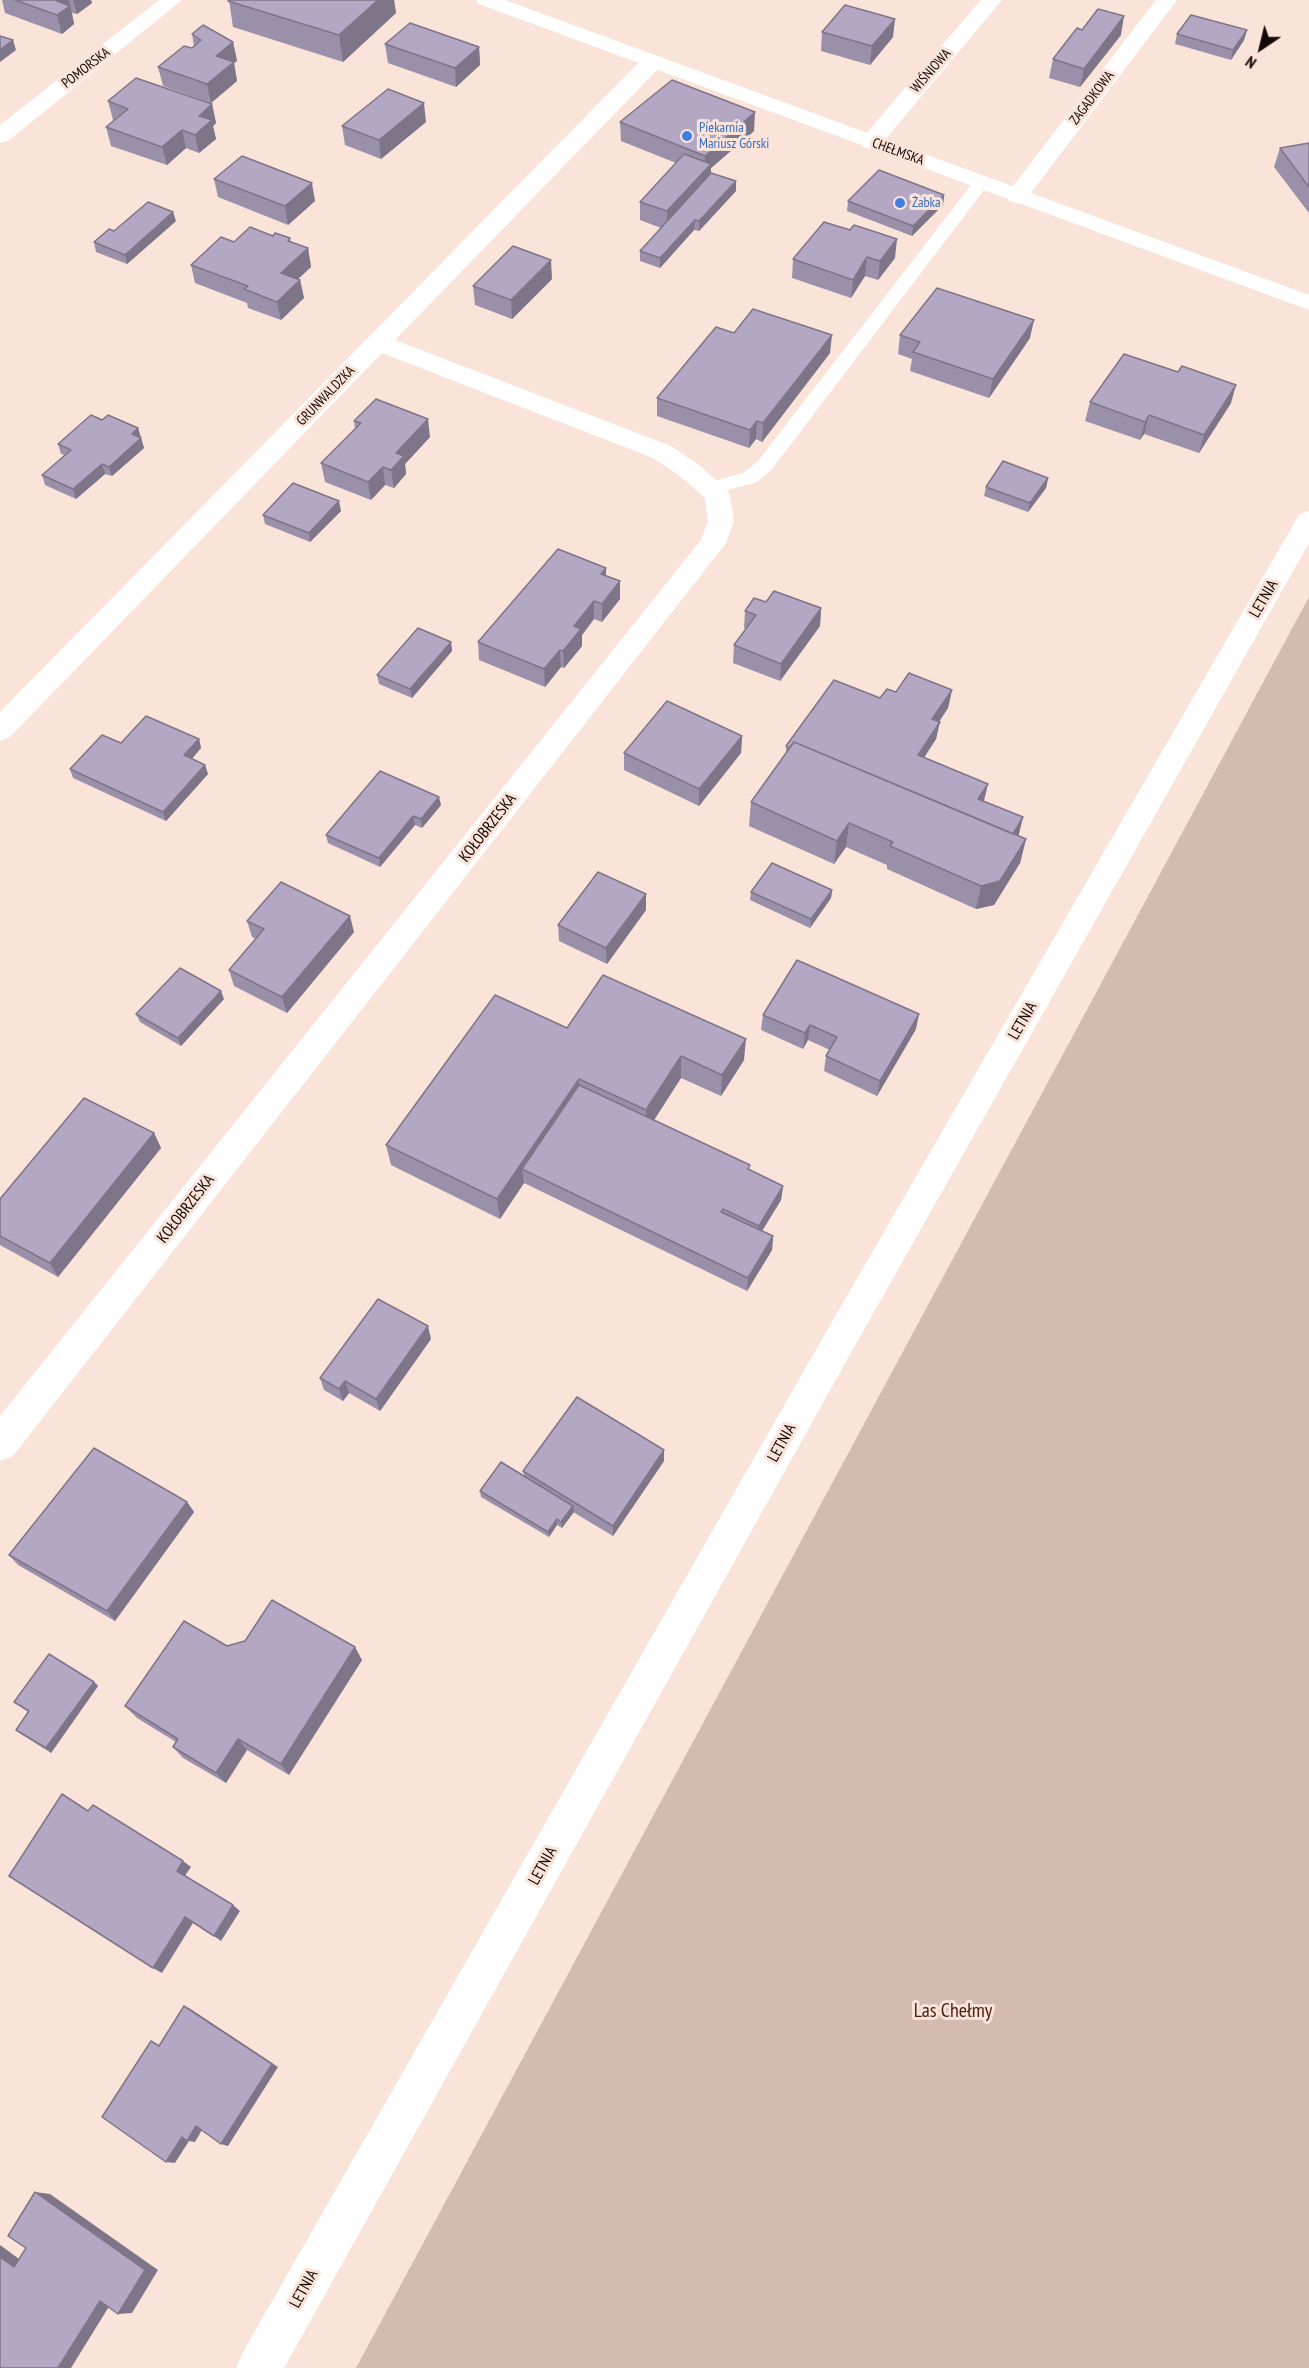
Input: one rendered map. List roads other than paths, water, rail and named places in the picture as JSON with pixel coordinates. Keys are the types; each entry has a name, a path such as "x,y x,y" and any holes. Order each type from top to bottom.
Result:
{"street":[{"name":"POMORSKA","path":"0,136 172,0"},
{"name":"CHEŁMSKA","path":"486,0 1309,303"},
{"name":"WIŚNIOWA","path":"871,142 992,0"},
{"name":"ZAGADKOWA","path":"1017,196 1167,0"},
{"name":"GRUNWALDZKA","path":"0,730 652,62"},
{"path":"379,343 662,452 711,489"},
{"name":"KOŁOBRZESKA","path":"0,1444 713,543 721,521 717,495 711,489"},
{"name":"LETNIA","path":"260,2368 845,1331 1309,520"}],"lane":[{"path":"711,489 750,478 765,465 981,183"}],"place":[{"name":"Piekarnia Mariusz Górski","path":"687,136"},
{"name":"Żabka","path":"900,203"}],"park label":[{"name":"Las Chełmy","path":"953,2011"}]}
